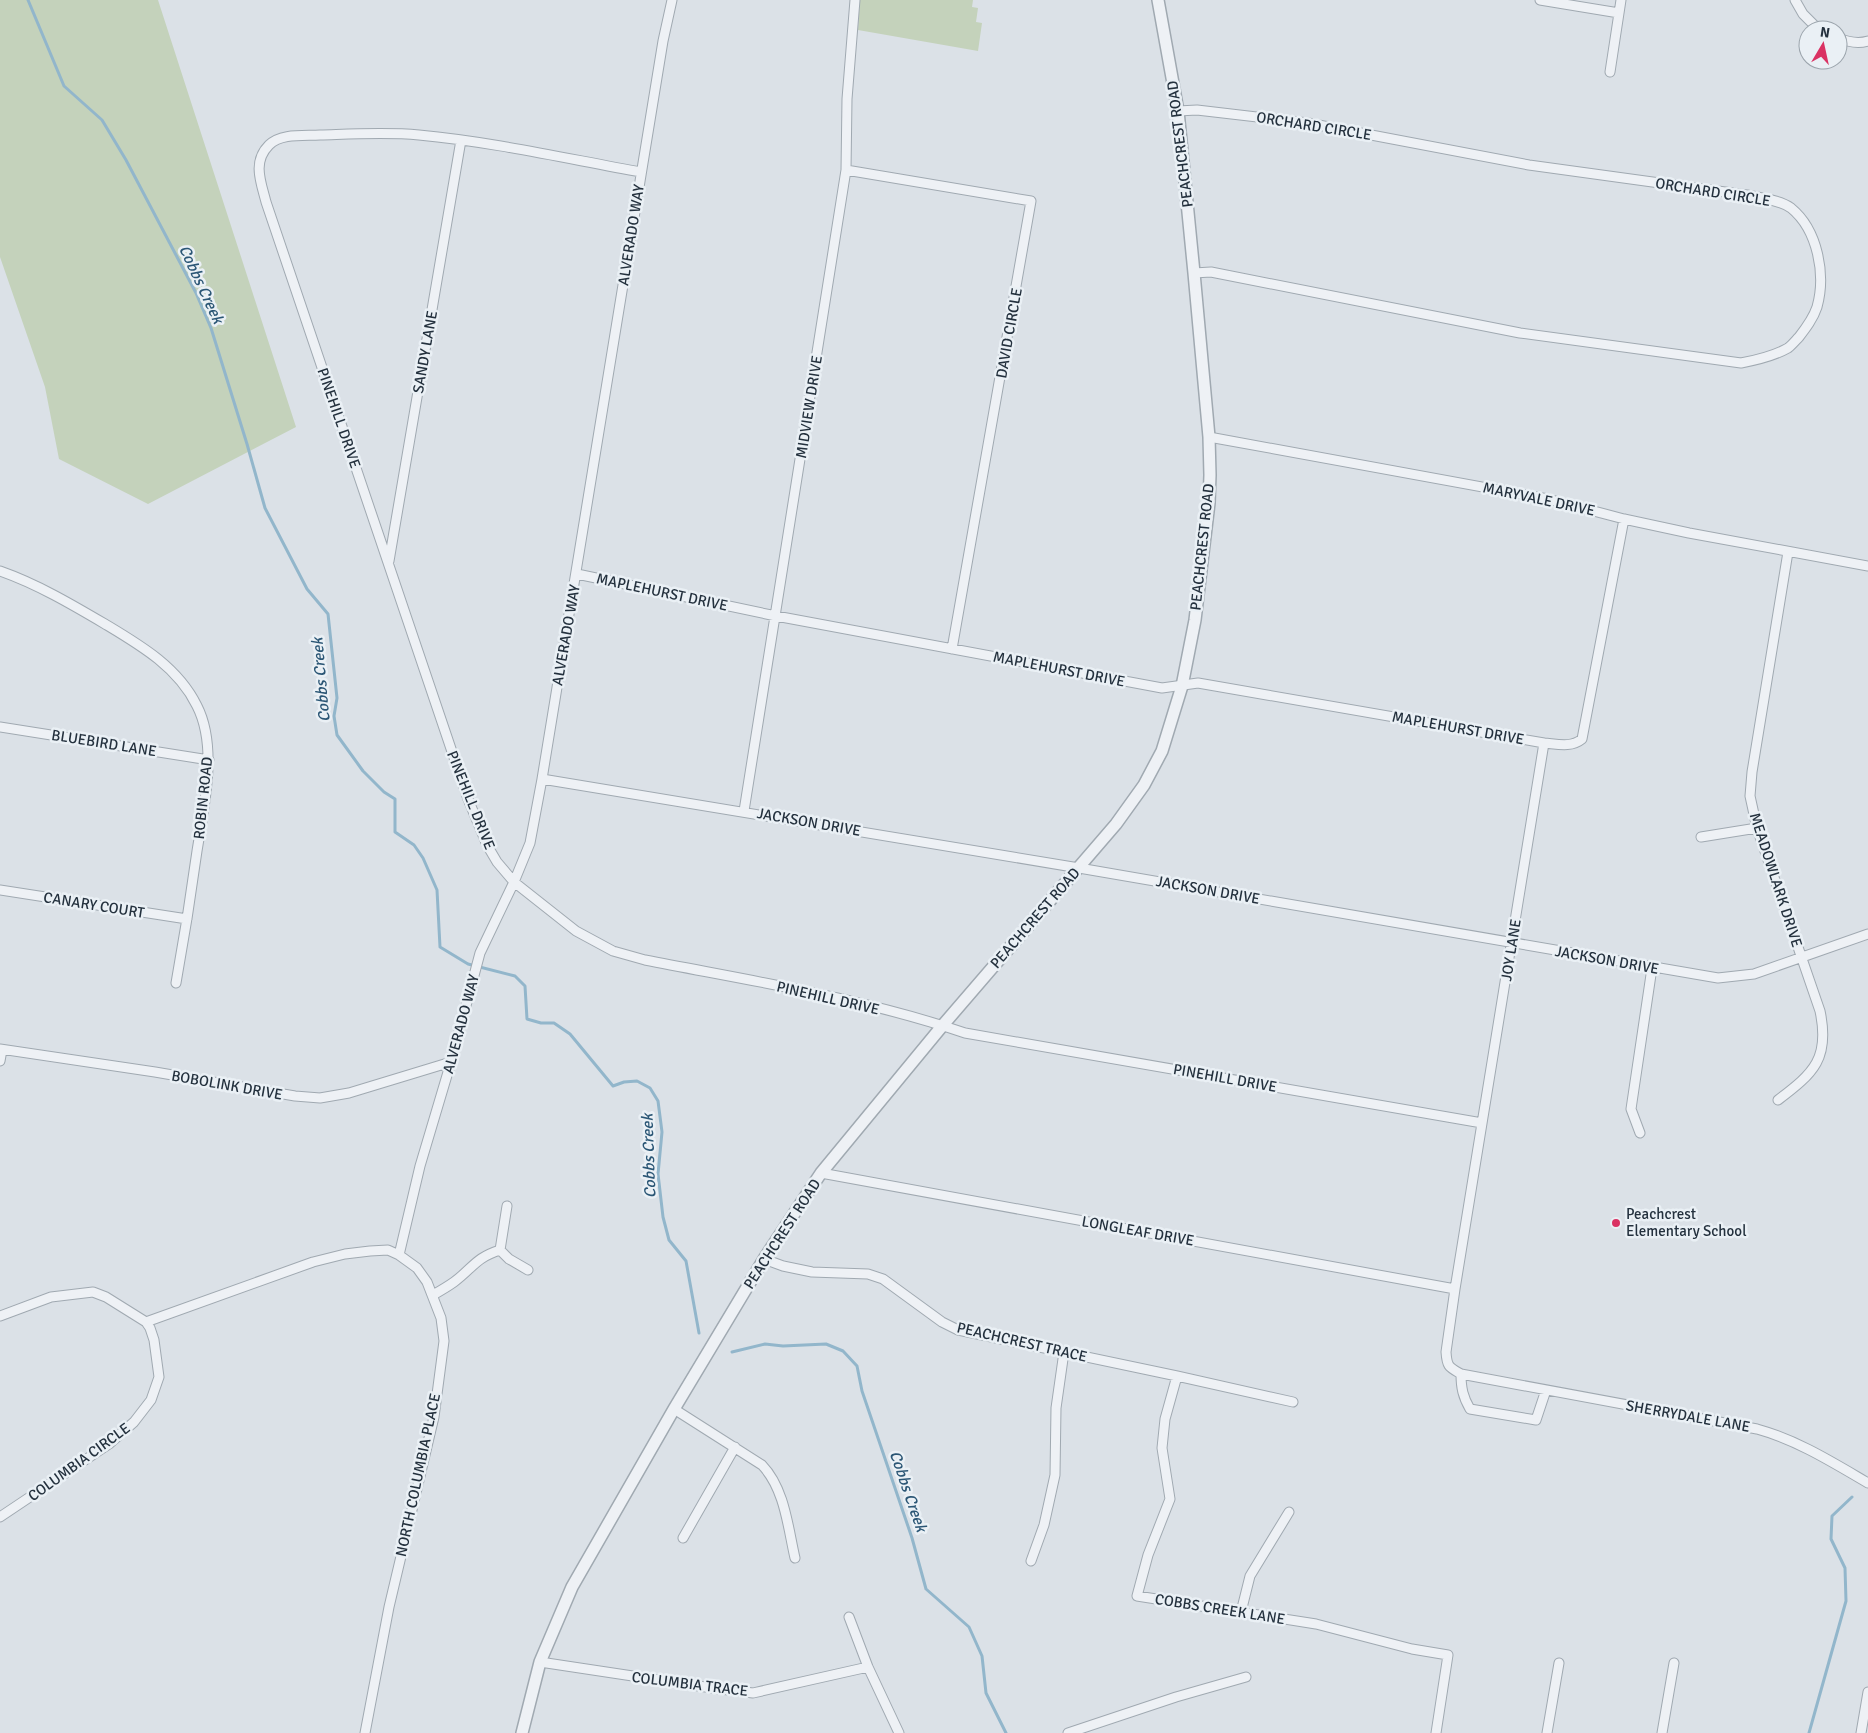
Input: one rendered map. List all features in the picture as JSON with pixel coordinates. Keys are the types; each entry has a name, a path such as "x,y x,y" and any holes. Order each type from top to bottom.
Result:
{"street":[{"name":"ALVERADO WAY","path":"399,1254 420,1166 451,1062 480,953 514,882 530,843 663,41 672,0"},
{"name":"MIDVIEW DRIVE","path":"744,812 846,170 847,99 855,0"},
{"name":"PEACHCREST ROAD","path":"522,1733 540,1662 572,1587 674,1409 764,1259 821,1173 943,1025 1116,824 1144,785 1162,751 1182,686 1195,620 1210,503 1209,437 1178,110 1158,0"},
{"path":"1540,0 1619,13"},
{"path":"1610,72 1620,0"},
{"path":"1795,0 1809,20"},
{"path":"1848,41 1862,43 1868,41"},
{"name":"ORCHARD CIRCLE","path":"1178,110 1196,110 1308,123 1529,166 1747,195 1772,201 1790,207 1802,219 1812,236 1819,262 1821,285 1816,308 1807,327 1790,347 1762,359 1741,363 1520,333 1211,272 1194,273"},
{"name":"PINEHILL DRIVE","path":"641,172 461,140 417,135 351,134 287,137 270,143 259,161 259,176 266,202 468,800 487,845 497,862 514,882 576,931 613,952 645,960 841,999 943,1025 965,1033 1482,1123"},
{"name":"SANDY LANE","path":"388,564 461,140"},
{"name":"DAVID CIRCLE","path":"846,170 1031,201 952,649"},
{"name":"MARYVALE DRIVE","path":"1209,437 1548,499 1624,519 1868,566"},
{"path":"1544,743 1570,745 1582,739 1586,708 1624,519"},
{"name":"MEADOWLARK DRIVE","path":"1778,1100 1810,1073 1819,1058 1823,1043 1823,1026 1820,1011 1756,828 1750,796 1752,772 1788,552"},
{"name":"ROBIN ROAD","path":"0,571 55,595 137,644 168,666 186,687 198,706 204,726 209,760 187,920 176,983"},
{"name":"MAPLEHURST DRIVE","path":"576,574 776,616 1162,688 1198,683 1544,743"},
{"name":"BLUEBIRD LANE","path":"0,727 209,760"},
{"name":"JOY LANE","path":"1462,1374 1448,1367 1446,1352 1544,743"},
{"name":"JACKSON DRIVE","path":"542,779 1079,868 1699,976 1725,978 1754,974 1868,934"},
{"path":"1700,838 1756,828"},
{"name":"CANARY COURT","path":"0,890 187,920"},
{"path":"1640,1132 1631,1109 1652,968"},
{"path":"0,1061 1,1050"},
{"name":"BOBOLINK DRIVE","path":"1,1050 155,1072 295,1096 320,1098 349,1093 451,1062"},
{"name":"LONGLEAF DRIVE","path":"821,1173 1455,1289"},
{"path":"500,1250 507,1206"},
{"path":"0,1316 51,1297 93,1292 146,1322 313,1262 345,1254 370,1251 388,1250 399,1254"},
{"path":"500,1250 509,1259 528,1270"},
{"path":"433,1295 454,1282 476,1261 487,1254 500,1250"},
{"name":"NORTH COLUMBIA PLACE","path":"365,1733 389,1607 434,1417 444,1341 441,1318 433,1295 417,1268 399,1254"},
{"name":"PEACHCREST TRACE","path":"764,1259 782,1266 812,1272 868,1274 883,1279 942,1322 958,1330 1293,1402"},
{"name":"COLUMBIA CIRCLE","path":"0,1517 110,1444 134,1422 151,1400 159,1377 154,1340 146,1322"},
{"path":"1031,1561 1044,1525 1055,1475 1056,1408 1064,1352"},
{"path":"1462,1374 1461,1386 1470,1409 1536,1420 1546,1390"},
{"name":"SHERRYDALE LANE","path":"1462,1374 1757,1428 1782,1436 1822,1456 1868,1483"},
{"name":"COBBS CREEK LANE","path":"1176,1376 1165,1419 1162,1448 1170,1499 1148,1556 1137,1596 1316,1624 1412,1649 1448,1655 1436,1733"},
{"path":"674,1409 762,1465 771,1474 780,1495 795,1558"},
{"path":"683,1538 735,1447"},
{"path":"1242,1612 1250,1576 1289,1512"},
{"path":"849,1617 868,1667 899,1733"},
{"name":"COLUMBIA TRACE","path":"540,1662 753,1693 868,1667"},
{"path":"1662,1733 1674,1663"},
{"path":"1547,1733 1559,1664"},
{"path":"1068,1733 1176,1696 1246,1677"},
{"path":"1861,1733 1868,1692"}],"green space":[{"path":"0,0 158,0 296,427 148,504 59,459 45,387 0,257"},
{"path":"860,0 973,0 972,7 978,8 976,22 982,23 978,51 858,30"}],"waterway":[{"name":"Cobbs Creek","path":"28,0 64,86 102,120 126,160 196,293 211,328 265,508 307,589 328,614 337,698 334,716 337,735 363,771 384,792 395,799 395,832 414,845 423,858 437,890 440,947 468,964 515,976 525,986 527,1019 541,1023 554,1023 570,1034 613,1086 624,1082 637,1081 650,1088 658,1101 662,1132 658,1174 663,1217 669,1240 686,1261 699,1333"},
{"name":"Cobbs Creek","path":"732,1352 765,1344 783,1346 826,1344 843,1351 857,1366 862,1391 912,1538 926,1589 969,1627 982,1656 986,1693 1006,1733"},
{"path":"1809,1733 1846,1601 1845,1568 1831,1539 1832,1516 1852,1497"}],"place":[{"name":"Peachcrest Elementary School","path":"1616,1223"}]}
